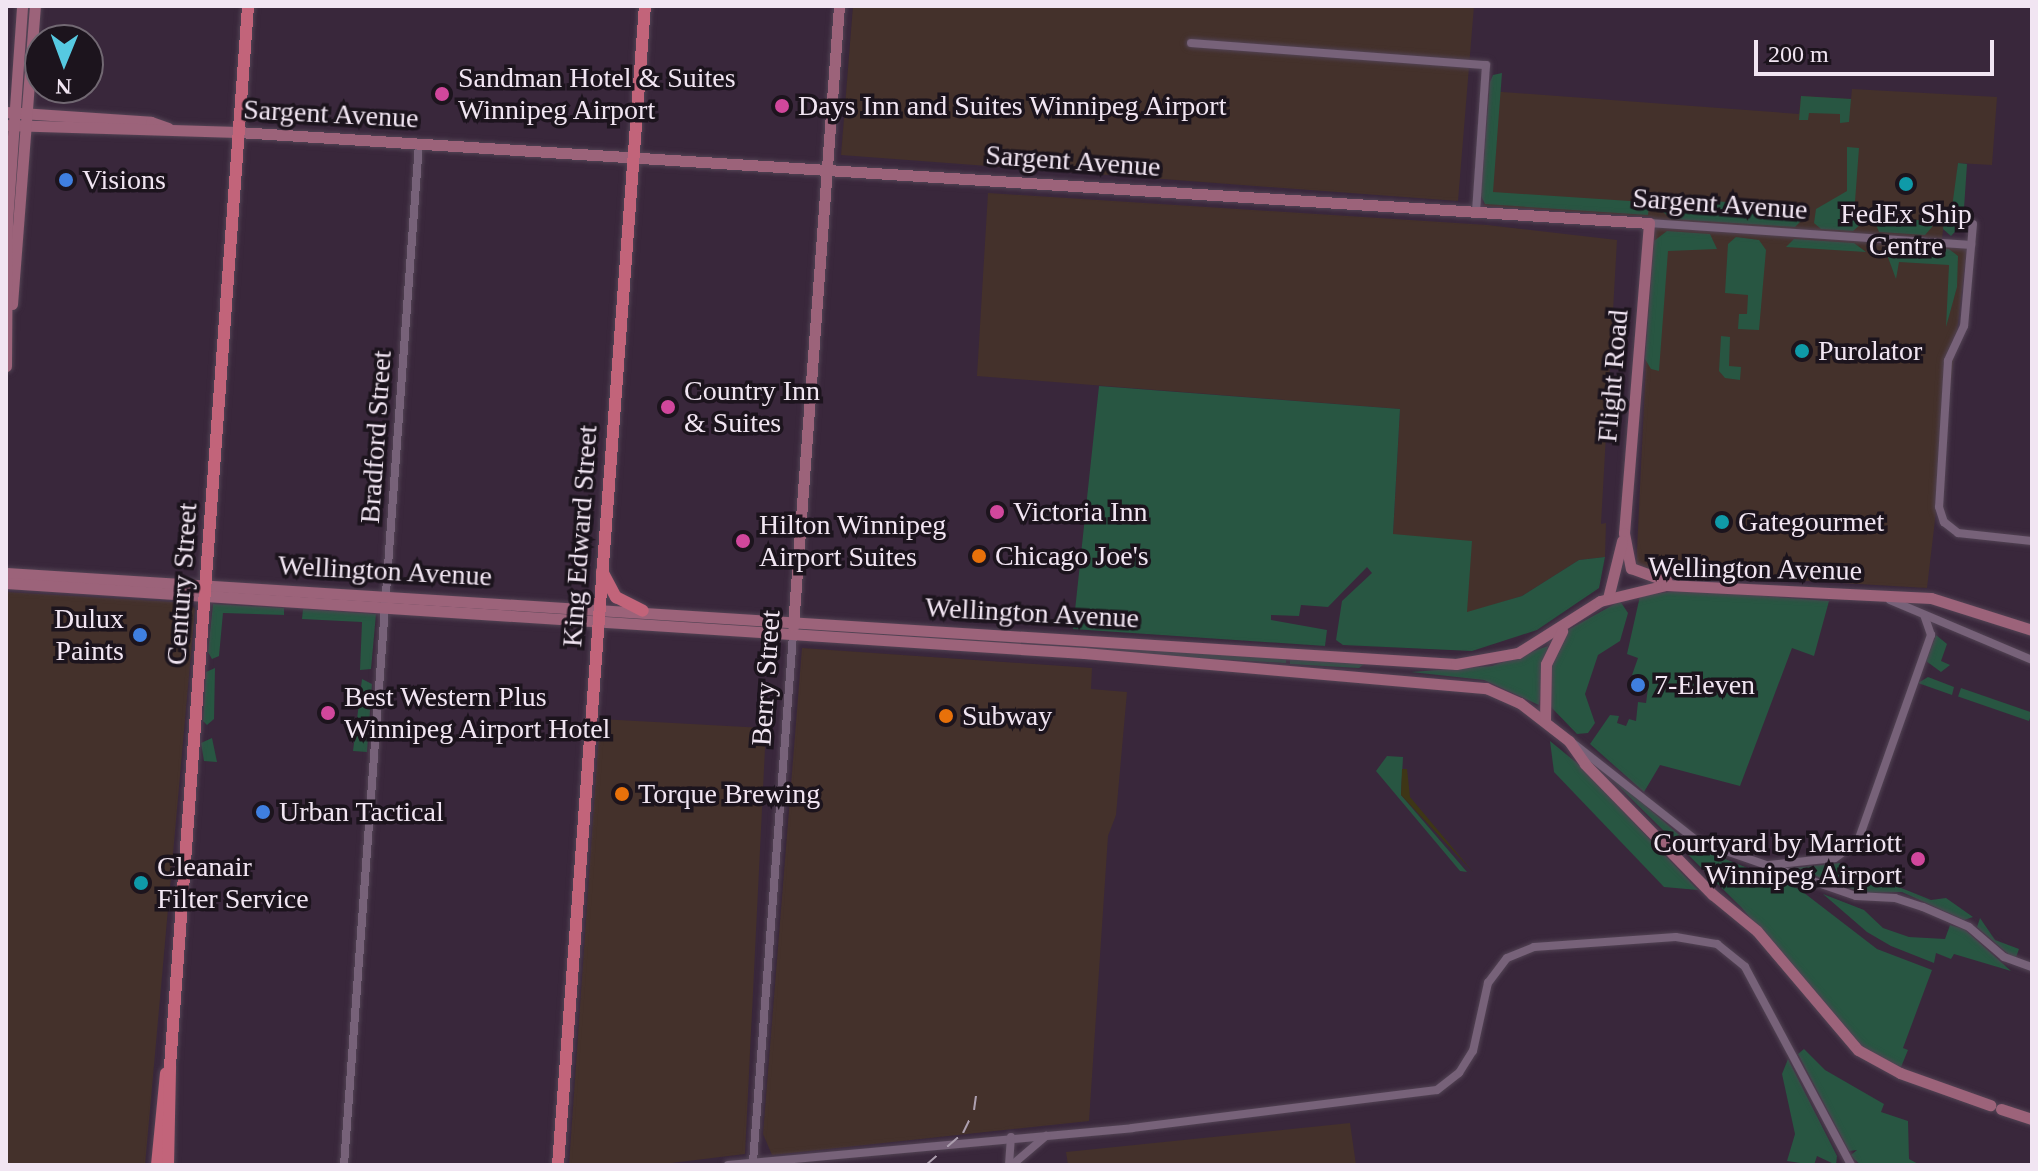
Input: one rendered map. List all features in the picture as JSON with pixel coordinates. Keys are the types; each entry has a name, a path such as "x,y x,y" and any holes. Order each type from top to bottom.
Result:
{"main road":[{"path":"9,319 10,119 22,6"},
{"path":"6,366 35,6"},
{"name":"Century Street","path":"168,1165 170,1066 248,6"},
{"name":"King Edward Street","path":"558,1165 645,6"},
{"name":"Berry Street","path":"793,628 839,6"},
{"name":"Sargent Avenue","path":"10,119 149,133 172,129 238,132 1649,223"},
{"name":"Flight Road","path":"1624,533 1649,223"},
{"path":"1624,533 1631,568 1679,585"},
{"path":"1608,598 1624,533"},
{"path":"601,570 616,597 643,611"},
{"name":"Wellington Avenue","path":"6,573 206,590 1060,646 1460,683 1509,697 1569,741 1585,764 1712,894 1757,931 1858,1050 1900,1073 2032,1119"},
{"name":"Wellington Avenue","path":"6,583 206,590"},
{"name":"Wellington Avenue","path":"1060,646 1467,664 1518,653 1608,598 1679,585 1958,603 2032,630"},
{"name":"Wellington Avenue","path":"597,615 643,611 793,628"},
{"path":"1545,721 1546,664 1566,624"},
{"path":"157,1165 162,1085 170,1066"}],"street":[{"path":"1191,43 1486,65 1476,212"},
{"name":"Bradford Street","path":"344,1165 419,143"},
{"name":"Sargent Avenue","path":"1649,223 1971,245"},
{"path":"1973,224 1964,326 1948,361 1938,501 1942,518 1965,535 2032,541"},
{"path":"1869,595 1908,604 1924,615 2032,660"},
{"path":"1764,866 1835,858 1858,841 1931,635 1924,615"},
{"name":"Berry Street","path":"753,1162 793,628"},
{"name":"Wellington Avenue","path":"1569,741 1697,841 1811,882 1923,907 1969,927 2004,957 2032,967"},
{"path":"728,1165 1047,1135 1437,1090 1459,1073 1473,1051 1488,983 1507,958 1534,947 1688,937 1717,944 1745,967 1851,1165"},
{"path":"1010,1165 1047,1135"},
{"path":"1010,1165 1011,1137"}],"shaded area":[{"path":"853,6 1474,6 1458,201 841,155"},
{"path":"1852,89 1997,97 1992,165 1958,163 1953,223 1944,223 1941,246 1967,247 1927,588 1636,571 1653,217 1484,206 1489,91 1799,114 1801,96 1851,99"},
{"path":"988,193 1487,225 1617,240 1601,524 1606,523 1605,557 1579,560 1522,596 1467,613 1393,534 1400,409 977,376"},
{"path":"6,592 190,603 195,609 145,1165 6,1165"},
{"path":"802,648 1092,668 1091,689 1127,692 1116,815 1108,836 1089,1121 772,1155 763,1134"},
{"path":"600,719 766,728 745,1154 655,1165 569,1165"},
{"path":"1350,1123 1356,1165 1068,1165 1066,1152"}],"green space":[{"path":"1502,73 1493,192 1645,202 1650,197 1648,215 1485,204 1481,196 1490,82 1493,75"},
{"path":"1801,96 1851,99 1849,122 1840,123 1840,114 1809,113 1808,120 1799,120"},
{"path":"1847,147 1859,148 1854,215 1862,216 1861,224 1853,231 1821,229 1814,223 1816,209 1847,191"},
{"path":"1958,163 1967,164 1963,223 1951,236 1943,229 1944,216 1951,215"},
{"path":"1663,198 1791,206 1802,208 1801,221 1795,227 1671,219 1662,211"},
{"path":"1873,217 1932,221 1932,227 1925,235 1879,232"},
{"path":"1667,231 1710,234 1717,249 1668,251 1659,371 1651,369 1645,359 1654,241"},
{"path":"1736,237 1759,240 1766,250 1759,330 1738,329 1739,314 1747,314 1748,295 1725,293 1728,244"},
{"path":"1794,239 1854,243 1866,252 1786,247"},
{"path":"1897,246 1949,249 1958,256 1957,287 1946,327 1949,265 1899,262 1896,279 1886,252"},
{"path":"1721,336 1730,337 1729,366 1741,367 1740,380 1725,378 1719,371"},
{"path":"1099,386 1400,409 1393,534 1472,541 1467,612 1522,596 1579,560 1605,557 1599,588 1537,630 1472,651 1343,645 1336,640 1342,601 1372,573 1367,567 1328,607 1301,605 1299,616 1271,615 1271,620 1327,630 1325,646 1073,629"},
{"path":"1683,590 1829,601 1814,656 1792,648 1740,786 1660,765 1644,792 1590,744 1610,715 1619,716 1617,723 1626,726 1629,719 1636,721 1638,702 1646,703 1649,681 1632,675 1638,658 1627,654 1640,596"},
{"path":"1620,601 1628,613 1620,641 1598,655 1585,694 1595,723 1588,733 1577,734 1550,706 1549,669 1568,630"},
{"path":"213,604 284,608 284,615 223,613 219,656 212,659 208,652"},
{"path":"303,609 376,614 371,669 360,670 362,622 302,619"},
{"path":"1936,635 1947,644 1941,661 1950,665 1941,672 1926,661"},
{"path":"1088,646 1286,658 1286,663 1118,653"},
{"path":"1548,646 1539,705 1484,680 1411,672 1492,666"},
{"path":"1290,658 1364,664 1359,668 1290,664"},
{"path":"215,668 214,719 207,725 203,721 206,672"},
{"path":"1928,677 1954,687 1952,695 1918,683"},
{"path":"362,679 372,684 367,752 353,751"},
{"path":"1961,688 2032,712 2029,721 1958,697"},
{"path":"212,738 217,762 204,761 201,743"},
{"path":"1550,741 1578,764 1698,890 1664,887 1554,772"},
{"path":"1387,756 1403,757 1401,795 1467,872 1460,871 1376,771"},
{"path":"1589,757 1691,845 1799,889 1877,949 1932,970 1903,1048 1908,1050 1901,1067 1865,1051 1741,907"},
{"path":"1839,863 1931,900 1946,898 1973,917 1964,920 1902,892 1864,893 1793,868"},
{"path":"1823,894 1864,910 1883,928 1909,937 1945,939 1950,925 1964,929 2011,971 1954,954 1951,959 1936,953 1934,963 1891,946 1867,932"},
{"path":"1980,918 1995,940 2019,949 2015,960 1977,927"},
{"path":"1804,1049 1825,1070 1884,1104 1881,1112 1908,1121 1909,1159 1920,1165 1861,1165 1854,1159 1851,1155 1857,1150 1849,1151 1798,1054"},
{"path":"1788,1059 1837,1156 1836,1165 1817,1156 1814,1165 1787,1161 1795,1134 1782,1074"}],"sand":[{"path":"1402,769 1407,769 1410,797 1473,872 1401,795"}],"railway":[{"path":"926,1165 963,1133 974,1110 978,1083"}],"place":[{"name":"Sandman Hotel & Suites Winnipeg Airport","path":"442,94"},
{"name":"Days Inn and Suites Winnipeg Airport","path":"782,106"},
{"name":"Visions","path":"66,180"},
{"name":"FedEx Ship Centre","path":"1906,184"},
{"name":"Purolator","path":"1802,351"},
{"name":"Country Inn & Suites","path":"668,407"},
{"name":"Victoria Inn","path":"997,512"},
{"name":"Gategourmet","path":"1722,522"},
{"name":"Hilton Winnipeg Airport Suites","path":"743,541"},
{"name":"Chicago Joe's","path":"979,556"},
{"name":"Dulux Paints","path":"140,635"},
{"name":"7-Eleven","path":"1638,685"},
{"name":"Best Western Plus Winnipeg Airport Hotel","path":"328,713"},
{"name":"Subway","path":"946,716"},
{"name":"Torque Brewing","path":"622,794"},
{"name":"Urban Tactical","path":"263,812"},
{"name":"Courtyard by Marriott Winnipeg Airport","path":"1918,859"},
{"name":"Cleanair Filter Service","path":"141,883"}]}
